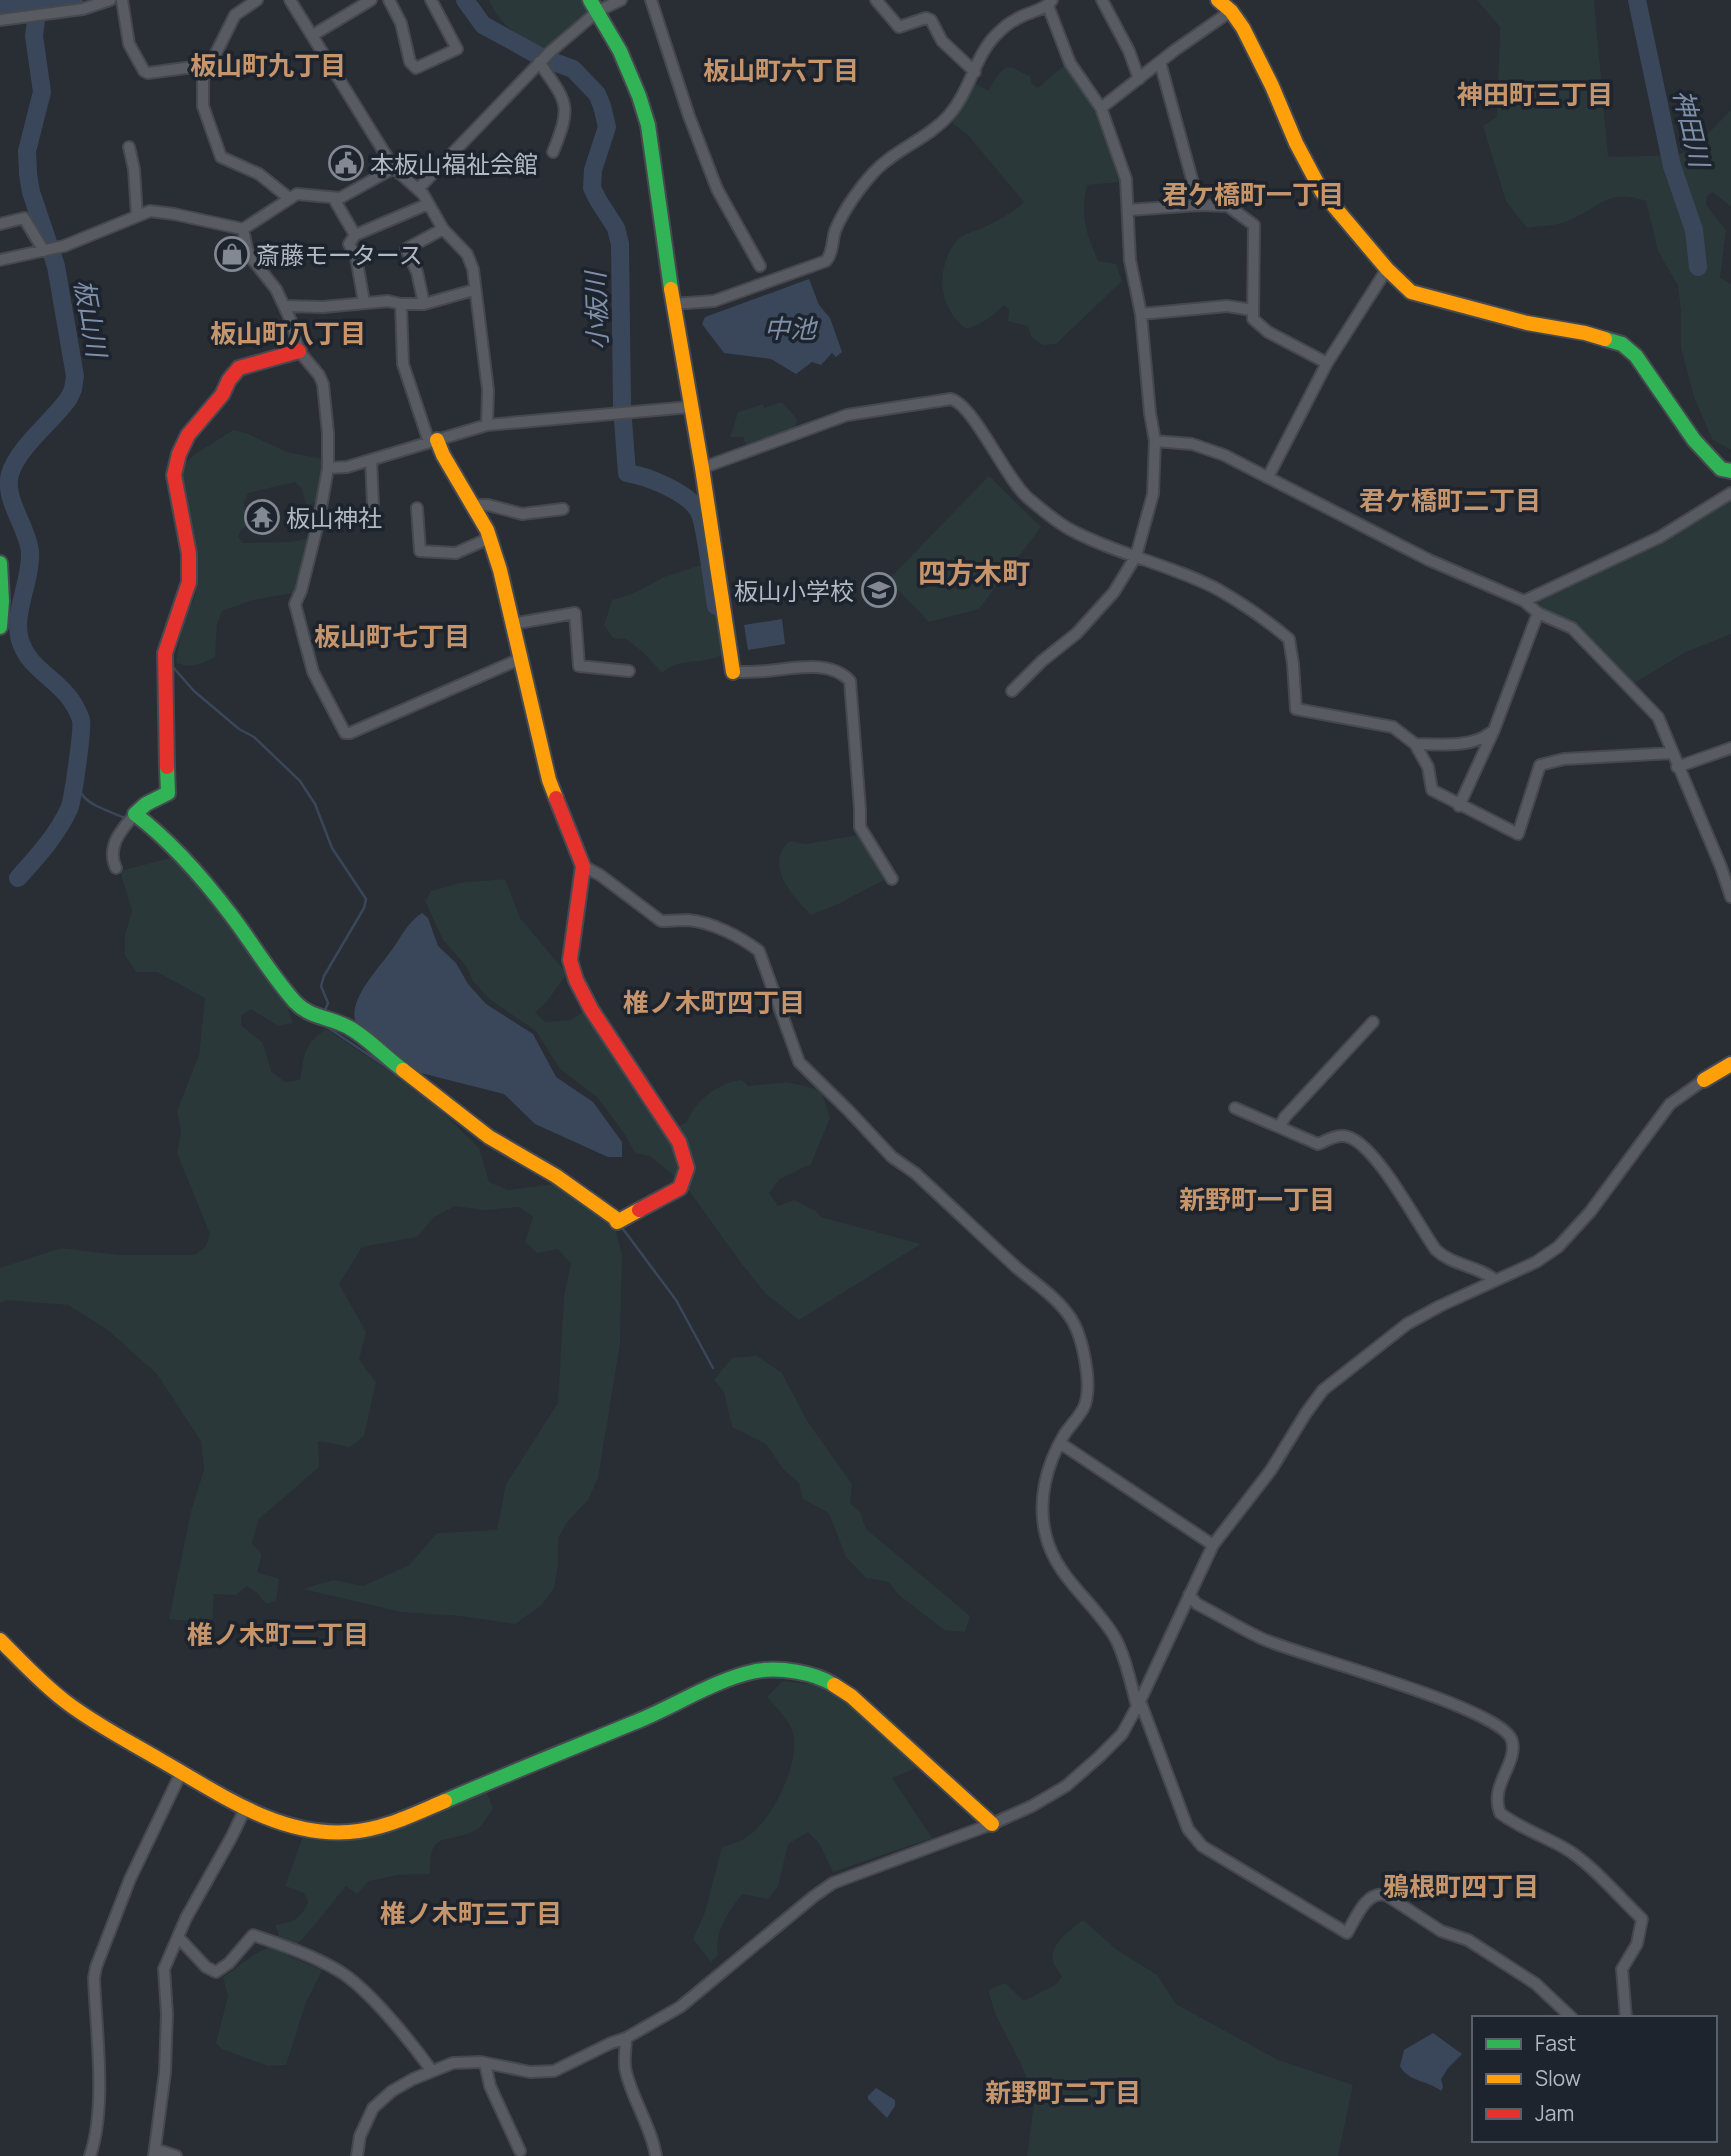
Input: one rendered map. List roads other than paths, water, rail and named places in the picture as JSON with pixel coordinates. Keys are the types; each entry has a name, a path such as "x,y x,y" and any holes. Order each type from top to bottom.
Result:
{"street":[{"path":"0,20 83,9 110,0"},
{"path":"122,0 129,44 144,71 148,73 193,67 208,68"},
{"path":"257,0 235,15 201,86 203,106 221,157 259,174 289,198"},
{"path":"290,0 394,168 419,188 443,229 467,254 473,270 488,390 487,425"},
{"path":"313,35 371,0"},
{"path":"388,0 401,23 410,62 416,68 457,49 430,0"},
{"path":"419,188 594,6 621,0"},
{"path":"651,0 689,116 717,189 760,266"},
{"path":"876,0 899,27 926,18 931,20 942,41 975,72"},
{"path":"1102,0 1129,51 1139,79"},
{"path":"1218,0 1231,11 1249,39 1296,143 1322,192 1387,269 1411,292 1527,323 1585,333 1622,344 1636,356 1694,440 1721,469 1731,471"},
{"path":"673,304 714,301 826,261 845,209 860,189 894,153 946,118 961,101 985,48 996,34 1016,19 1050,3 1070,63 1101,108 1126,179 1130,260 1141,314 1155,441 1153,494 1136,556 1114,592 1077,633 1042,661 1012,691"},
{"path":"594,6 629,70 648,125 673,304 702,468 733,672 824,668 843,673 850,681 860,827 892,879"},
{"path":"1101,108 1231,11"},
{"path":"540,62 561,94 566,108 566,121 553,152"},
{"path":"1160,62 1199,205"},
{"path":"129,147 134,169 137,216"},
{"path":"0,260 64,246 150,211 243,229 297,194 334,199 343,197 394,168"},
{"path":"334,199 355,235"},
{"path":"364,302 356,257 349,244 355,235 428,204"},
{"path":"1129,210 1199,205 1228,206 1254,225 1253,320 1268,332 1327,363"},
{"path":"0,224 24,218 44,251"},
{"path":"243,229 252,259 271,280 284,306 299,351 320,375 323,384 328,468 319,519 301,591 295,604 313,672 345,733 520,659"},
{"path":"424,304 417,272 406,249 443,229"},
{"path":"1268,477 1327,363 1387,269"},
{"path":"284,306 323,307 388,300 401,304 424,304 474,290"},
{"path":"135,814 160,833 181,855 232,916 258,956 297,1004 310,1014 348,1027 489,1137 556,1176 617,1222 680,1188 687,1168 679,1142 591,1009 576,980 570,960 583,866 549,780 490,538 474,505 433,441 403,364 401,304"},
{"path":"1141,314 1227,306 1252,310"},
{"path":"116,868 112,853 114,843 135,814 146,804 168,793 165,653 189,582 189,554 174,475 179,454 188,435 222,395 239,368 299,351"},
{"path":"702,468 847,415 951,398 957,400 968,412 1004,470 1026,497 1068,529 1218,590 1273,626 1289,639 1296,709 1393,727 1415,744 1428,767 1432,790 1459,806 1518,834 1540,765 1564,759 1673,753"},
{"path":"328,468 347,467 487,425 690,407"},
{"path":"1155,441 1192,444 1208,449 1429,560 1524,601 1538,613 1572,628 1658,717 1731,897"},
{"path":"371,460 373,504"},
{"path":"1524,601 1660,537 1731,493"},
{"path":"474,505 488,505 522,514 563,509"},
{"path":"417,508 420,551 456,553 490,538"},
{"path":"0,563 0,627"},
{"path":"512,624 575,613 579,666 629,671"},
{"path":"1459,806 1494,730 1538,613"},
{"path":"1415,744 1482,740 1494,730"},
{"path":"1677,767 1731,748"},
{"path":"583,866 600,875 661,921 688,920 704,923 749,943 759,951 799,1062 891,1157 915,1173 1071,1317 1084,1354 1087,1387 1084,1407 1060,1443 1044,1489 1042,1512 1046,1536 1059,1569 1103,1619 1116,1639 1188,1829 1202,1846 1347,1933 1371,1896 1381,1893 1386,1895 1441,1931 1468,1941 1536,1984 1571,2016"},
{"path":"1280,1126 1303,1097 1373,1022"},
{"path":"357,2156 360,2136 373,2108 392,2091 453,2063 485,2063 530,2072 554,2071 626,2038 680,2007 833,1883 992,1824 1066,1786 1122,1734 1139,1704 1213,1545 1271,1470 1323,1390 1407,1324 1536,1262 1568,1237 1590,1212 1670,1104 1731,1064"},
{"path":"1234,1108 1318,1144 1338,1136 1345,1136 1360,1143 1383,1170 1436,1250 1446,1258 1483,1270 1495,1280"},
{"path":"1060,1443 1213,1545"},
{"path":"1189,1595 1197,1604 1262,1639 1428,1693 1498,1726 1508,1735 1512,1740 1512,1751 1497,1797 1500,1813 1572,1853 1642,1919 1637,1944 1622,1969 1626,2016"},
{"path":"0,1640 65,1702 245,1809 288,1826 349,1832 388,1825 585,1741 634,1723 717,1684 757,1671 783,1671 825,1679 851,1696 992,1824"},
{"path":"90,2156 96,2140 100,2113 94,1978 96,1967 130,1879 182,1772"},
{"path":"176,2156 154,2152 165,2073 167,2014 164,1969 245,1809"},
{"path":"178,1937 206,1967 216,1972 229,1963 253,1935 312,1957 340,1972 363,1991 418,2051 432,2071"},
{"path":"626,2038 625,2069 640,2111 653,2137 656,2156"},
{"path":"485,2063 489,2086 520,2151"}],"water":[{"name":"中池","path":"809,279 819,305 830,318 842,352 836,357 832,353 821,365 812,362 796,374 771,359 724,353 702,324 705,317"},
{"path":"782,619 785,644 748,650 744,625"},
{"path":"422,913 428,918 438,946 456,963 468,984 486,1004 533,1034 556,1077 593,1102 622,1142 622,1157 608,1157 535,1124 504,1094 409,1070 355,1020 356,1003 365,986 407,927"},
{"path":"1433,2033 1462,2054 1441,2079 1441,2091 1408,2075 1400,2066 1404,2050"},
{"path":"876,2088 895,2100 895,2106 887,2118 868,2099"}],"waterway":[{"name":"板山川","path":"0,9 74,0"},
{"name":"小板川","path":"465,0 483,25 543,58 573,69 597,94 602,106 607,127 593,170 592,188 616,228 620,244 622,407 627,473 666,486 685,497 698,510 706,540 716,606"},
{"name":"神田川","path":"1637,0 1672,166 1694,230 1698,267"},
{"name":"板山川","path":"18,878 53,837 69,809 81,726 81,720 71,700 29,658 20,640 18,619 30,551 12,503 9,483 10,474 20,454 69,398 75,376 56,266 31,192 28,174 27,151 42,92 34,36 38,4"},
{"path":"172,666 194,691 239,729 254,737 300,781 315,804 332,848 366,899 364,908 324,976 321,986 328,1003 324,1013"},
{"path":"76,762 76,776 82,795 88,801 127,819"},
{"path":"327,1027 391,1070"},
{"path":"623,1229 676,1300 713,1368"}],"place":[{"name":"本板山福祉会館","path":"346,163"},
{"name":"斎藤モータース","path":"232,254"},
{"name":"板山神社","path":"262,517"},
{"name":"板山小学校","path":"879,590"}],"district":[{"name":"板山町九丁目","path":"268,65"},
{"name":"板山町六丁目","path":"781,70"},
{"name":"神田町三丁目","path":"1535,94"},
{"name":"君ケ橋町一丁目","path":"1253,194"},
{"name":"板山町八丁目","path":"288,333"},
{"name":"君ケ橋町二丁目","path":"1450,500"},
{"name":"四方木町","path":"974,572"},
{"name":"板山町七丁目","path":"392,636"},
{"name":"椎ノ木町四丁目","path":"714,1002"},
{"name":"新野町一丁目","path":"1257,1199"},
{"name":"椎ノ木町二丁目","path":"278,1634"},
{"name":"鴉根町四丁目","path":"1461,1886"},
{"name":"椎ノ木町三丁目","path":"471,1913"},
{"name":"新野町二丁目","path":"1063,2092"}]}
